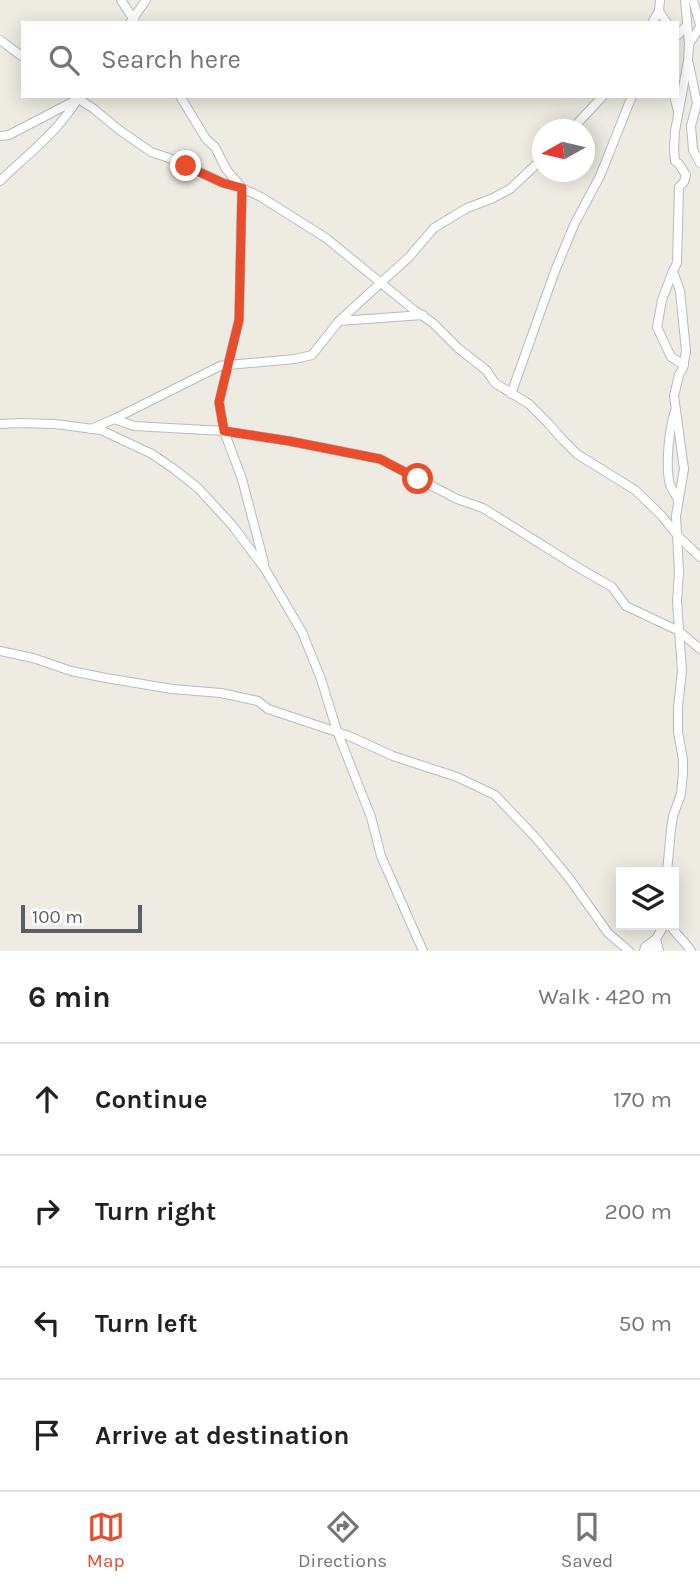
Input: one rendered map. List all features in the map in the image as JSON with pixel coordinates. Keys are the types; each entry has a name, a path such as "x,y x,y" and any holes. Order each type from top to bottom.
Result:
{"street":[{"path":"121,0 133,21 146,0"},
{"path":"655,21 662,0"},
{"path":"684,365 671,357 657,327 662,300 677,263 679,187 686,175 675,161 674,149 688,61 685,0"},
{"path":"689,44 700,26 693,0"},
{"path":"659,11 666,21"},
{"path":"679,34 687,26"},
{"path":"0,40 21,56"},
{"path":"688,61 699,104 691,126 694,150 700,163"},
{"path":"0,136 9,135 75,98"},
{"path":"0,181 52,134 76,98"},
{"path":"78,98 151,152 261,197 326,238 423,315 485,370 495,383 529,404 577,454 635,490 700,557"},
{"path":"181,98 226,169 242,188 239,320 219,402 224,431 243,479 265,569"},
{"path":"581,119 601,98"},
{"path":"511,394 555,271 600,176 631,98"},
{"path":"674,98 678,114"},
{"path":"90,429 220,366 312,355 339,321 409,257 434,228 467,208 510,189 532,168"},
{"path":"668,867 673,816 683,783 684,760 677,733 682,671 677,601 679,572 676,516 684,469 674,396 686,351 680,291 673,271"},
{"path":"339,321 423,315"},
{"path":"677,408 671,424 668,446 670,484 678,500"},
{"path":"0,418 5,424 55,424 101,430 152,454 174,469 198,488 232,525 265,569 302,632 371,817 381,856 423,951"},
{"path":"114,419 134,426 224,431 380,459 457,499 483,508 612,587 626,606 680,631 700,649"},
{"path":"0,651 106,678 172,689 221,693 258,701 268,709 337,731 393,757 457,777 495,795 536,837 608,933 629,951"},
{"path":"651,951 661,930"},
{"path":"673,930 691,951"},
{"path":"644,951 645,947 656,939"},
{"path":"656,939 659,951"}],"route":[{"path":"186,166 223,183 242,188 239,320 219,402 224,431 380,459 418,479"}]}
